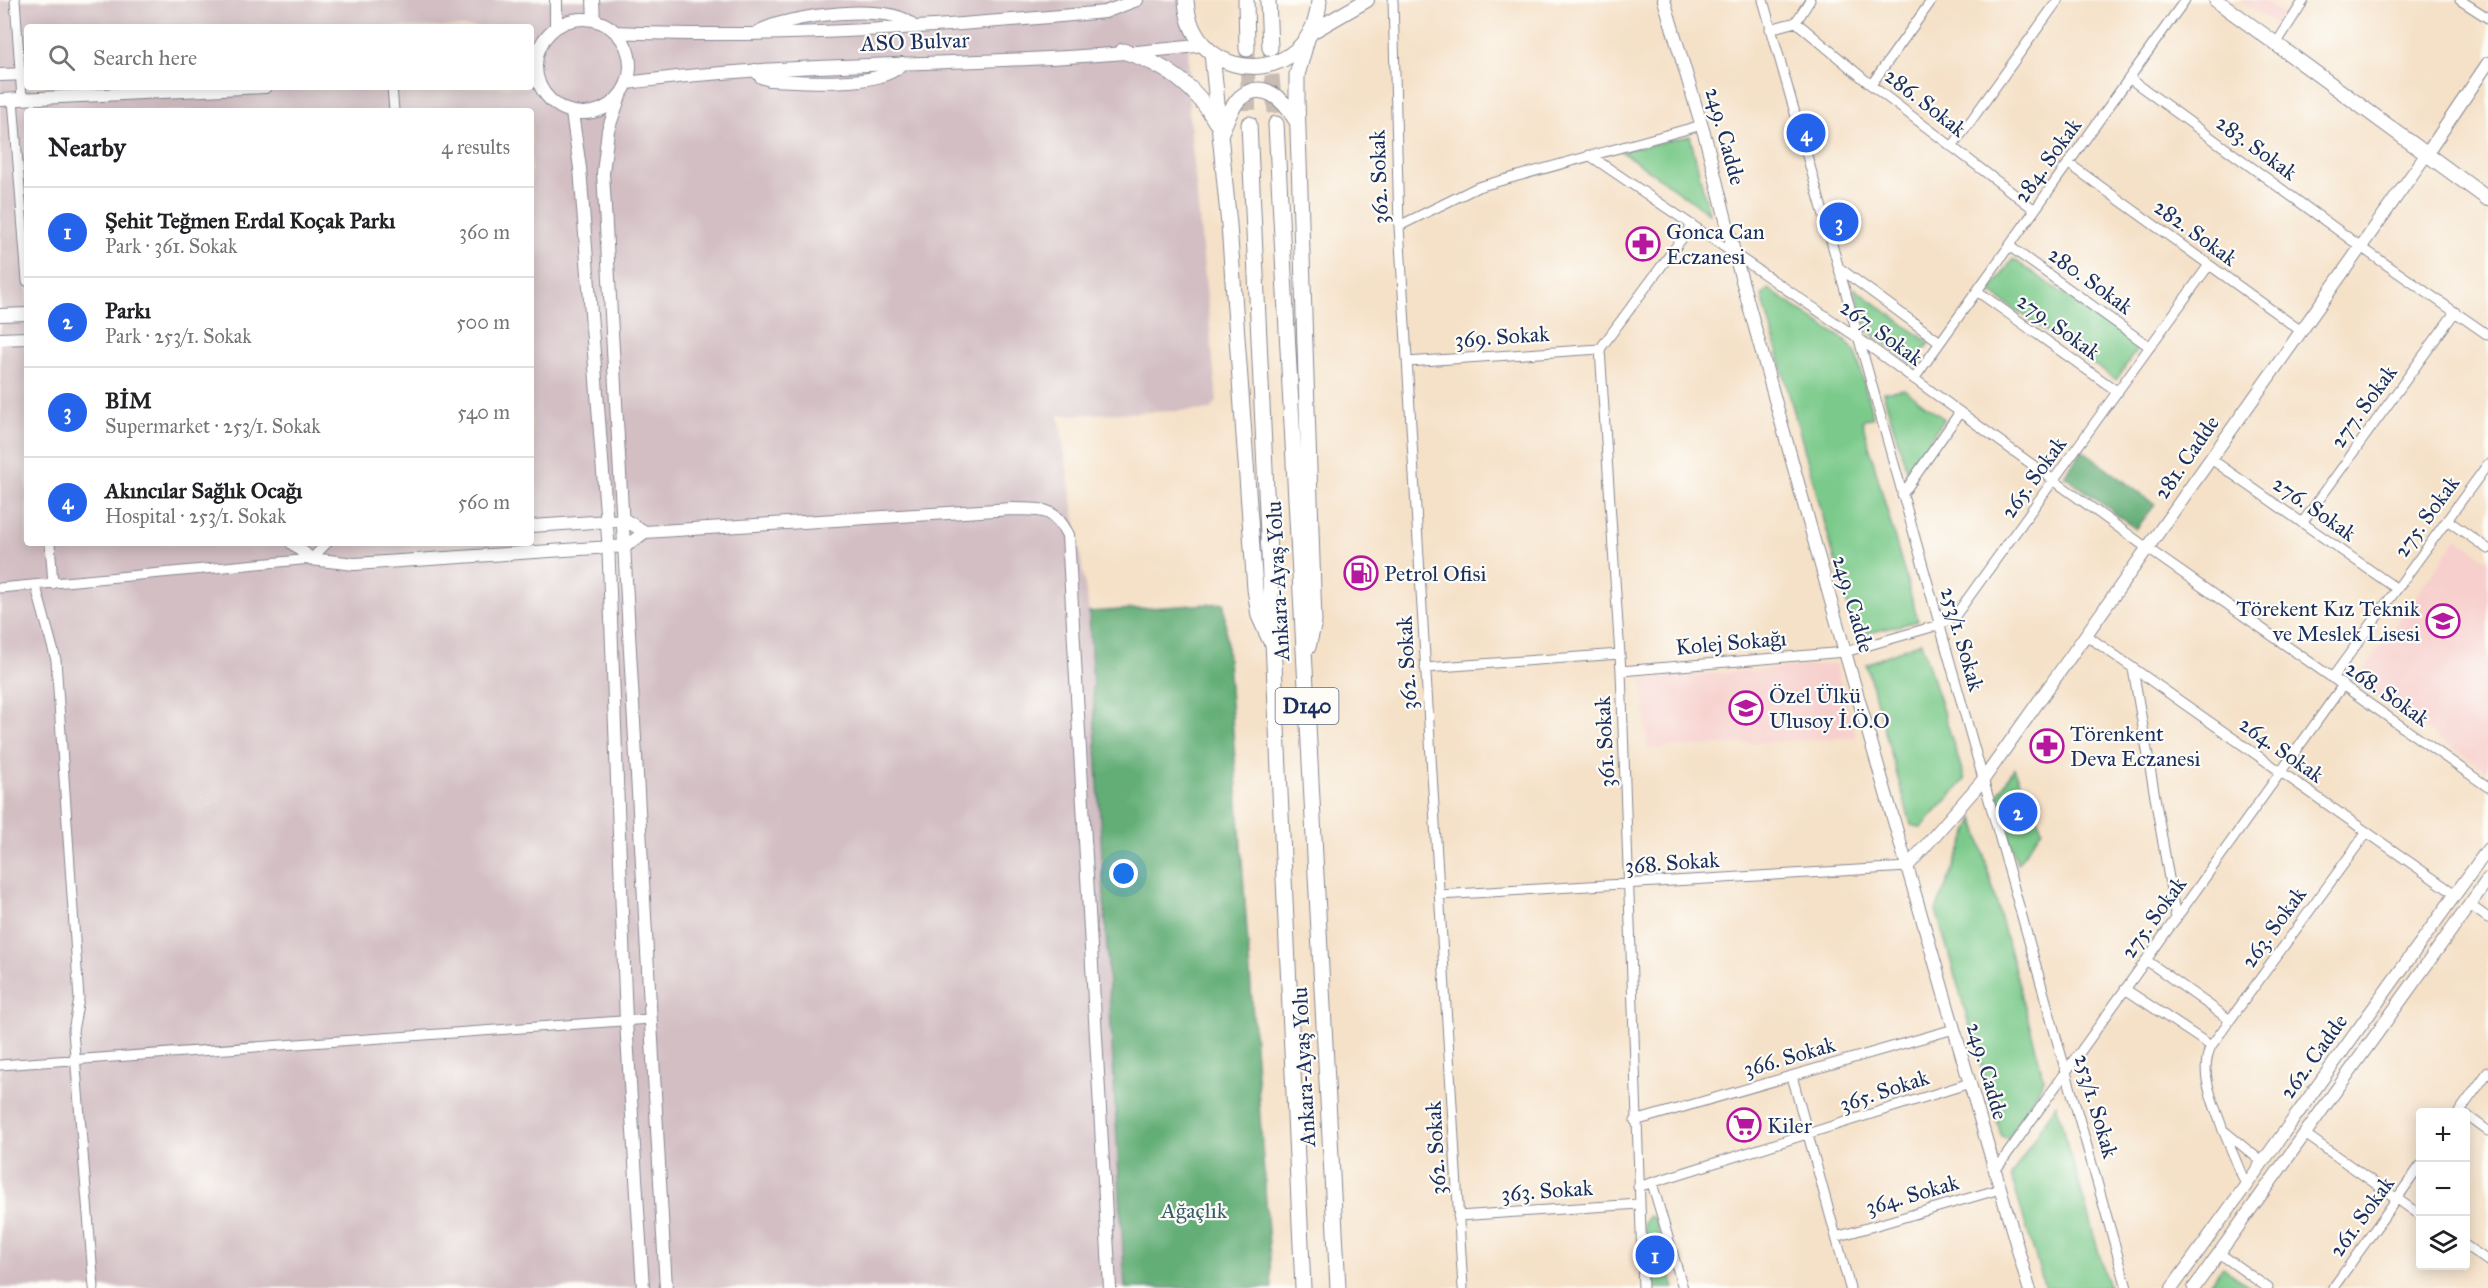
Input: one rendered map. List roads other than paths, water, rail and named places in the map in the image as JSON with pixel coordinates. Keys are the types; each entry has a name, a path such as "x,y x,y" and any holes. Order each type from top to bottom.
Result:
{"highway":[{"path":"1186,0 1191,25 1208,49 1236,65 1263,66 1288,57 1309,36"},
{"path":"1246,0 1247,49"},
{"path":"1268,0 1270,48"},
{"path":"1304,655 1311,640 1314,622 1297,75 1318,11 1319,0"},
{"path":"1208,49 1229,225 1255,590 1259,616 1273,647"},
{"path":"1123,51 1150,61 1175,76 1204,105 1219,131"},
{"path":"1219,131 1232,108 1240,99 1253,92 1266,92 1281,99 1298,123"},
{"name":"Ankara-Ayaş Yolu","path":"1249,124 1303,1288"},
{"name":"Ankara-Ayaş Yolu","path":"1276,124 1338,1288"}],"main road":[{"path":"1309,36 1367,0"},
{"path":"2216,0 2488,199"}],"street":[{"path":"15,0 24,74 12,99 24,245"},
{"path":"556,0 552,30 538,48 535,84 552,102 572,112 599,112 620,96"},
{"path":"593,0 594,20"},
{"name":"ASO Bulvar","path":"616,32 756,33 913,27 1105,12 1137,0"},
{"name":"362. Sokak","path":"1393,0 1399,226 1463,1288"},
{"name":"249. Cadde","path":"1664,0 1702,125 1734,252 1845,652 2029,1288"},
{"name":"253/1. Sokak","path":"1763,0 2127,1288"},
{"path":"1770,29 1796,22 1810,0"},
{"path":"1871,85 1932,0"},
{"path":"1952,147 2058,0"},
{"name":"284. Sokak","path":"1914,379 2185,0"},
{"path":"2276,44 2304,0"},
{"path":"2460,0 2488,18"},
{"path":"756,33 788,19 848,13 900,16 908,20 913,27"},
{"path":"534,36 581,18 594,20 616,32 629,56 627,83 608,130 603,173 625,520 666,1288"},
{"name":"286. Sokak","path":"1796,22 1871,85 2035,210"},
{"name":"ASO Bulvar","path":"627,83 755,70 1123,51 1208,49"},
{"name":"281. Cadde","path":"1907,867 1983,780 2426,155 2488,63"},
{"path":"0,75 24,74"},
{"name":"283. Sokak","path":"2129,78 2361,247 2488,335"},
{"path":"12,99 202,90"},
{"path":"392,90 394,108"},
{"path":"572,112 580,168 607,521 626,1021 643,1288"},
{"path":"1399,226 1478,187 1702,125"},
{"name":"267. Sokak","path":"1589,155 1858,338 2147,548"},
{"name":"282. Sokak","path":"2068,163 2301,331"},
{"path":"1600,349 1692,225"},
{"name":"280. Sokak","path":"2009,246 2150,347"},
{"name":"265. Sokak","path":"1845,652 1939,625 1962,609 2209,265"},
{"path":"1838,267 1940,342"},
{"name":"279. Sokak","path":"1977,291 2118,392"},
{"name":"277. Sokak","path":"2302,523 2455,312"},
{"path":"0,315 24,314"},
{"path":"0,339 24,338"},
{"name":"369. Sokak","path":"1407,362 1600,349"},
{"name":"361. Sokak","path":"1600,349 1621,671 1630,884 1635,1121 1643,1288"},
{"path":"1902,495 1960,412"},
{"name":"276. Sokak","path":"2211,459 2397,589"},
{"name":"275. Sokak","path":"2332,678 2488,464"},
{"path":"0,588 36,587 311,560 355,564 626,546 645,532 1012,509 1049,511 1058,516 1068,535 1110,1288"},
{"path":"534,526 625,520 645,532"},
{"path":"2447,520 2488,549"},
{"path":"50,546 54,584"},
{"path":"295,546 311,560"},
{"path":"311,560 324,546"},
{"name":"268. Sokak","path":"2147,548 2488,788"},
{"path":"36,587 56,660 79,999 73,1031 94,1288"},
{"name":"264. Sokak","path":"2086,635 2455,894"},
{"name":"Kolej Sokağı","path":"1621,671 1845,652"},
{"path":"1425,668 1620,654"},
{"path":"2133,669 2176,919"},
{"name":"275. Sokak","path":"1995,1171 2343,685"},
{"name":"263. Sokak","path":"2211,1046 2367,832"},
{"name":"262. Cadde","path":"2172,1288 2488,849"},
{"name":"368. Sokak","path":"1439,895 1907,867"},
{"name":"262. Cadde","path":"2194,1288 2488,879"},
{"path":"2470,905 2488,918"},
{"path":"2146,960 2230,1020"},
{"path":"2125,989 2211,1046 2207,1054 2206,1075 2223,1130 2246,1185"},
{"path":"0,1065 76,1062 650,1019"},
{"name":"366. Sokak","path":"1635,1121 1954,1029"},
{"path":"2465,1108 2488,1072"},
{"path":"1792,1076 1850,1288"},
{"name":"365. Sokak","path":"1638,1187 1970,1083"},
{"path":"2470,1119 2488,1131"},
{"path":"2223,1130 2262,1162"},
{"path":"2305,1134 2416,1212"},
{"name":"261. Sokak","path":"2338,1286 2416,1173"},
{"path":"1652,1183 1683,1288"},
{"name":"364. Sokak","path":"1836,1237 2000,1189"},
{"name":"363. Sokak","path":"1458,1215 1639,1204"},
{"path":"2470,1248 2488,1261"},
{"path":"2219,1253 2268,1288"}],"tunnel":[{"path":"1247,49 1249,124"},
{"path":"1270,52 1276,124"}],"place":[{"name":"Akıncılar Sağlık Ocağı","path":"1806,133"},
{"name":"BİM","path":"1839,222"},
{"name":"Gonca Can Eczanesi","path":"1643,244"},
{"name":"Petrol Ofisi","path":"1361,573"},
{"name":"Törekent Kız Teknik ve Meslek Lisesi","path":"2443,621"},
{"name":"Özel Ülkü Ulusoy İ.Ö.O","path":"1746,708"},
{"name":"Törenkent Deva Eczanesi","path":"2047,746"},
{"name":"Parkı","path":"2018,812"},
{"name":"Kiler","path":"1744,1125"},
{"name":"Şehit Teğmen Erdal Koçak Parkı","path":"1655,1255"}],"park label":[{"name":"Ağaçlık","path":"1194,1210"}]}
